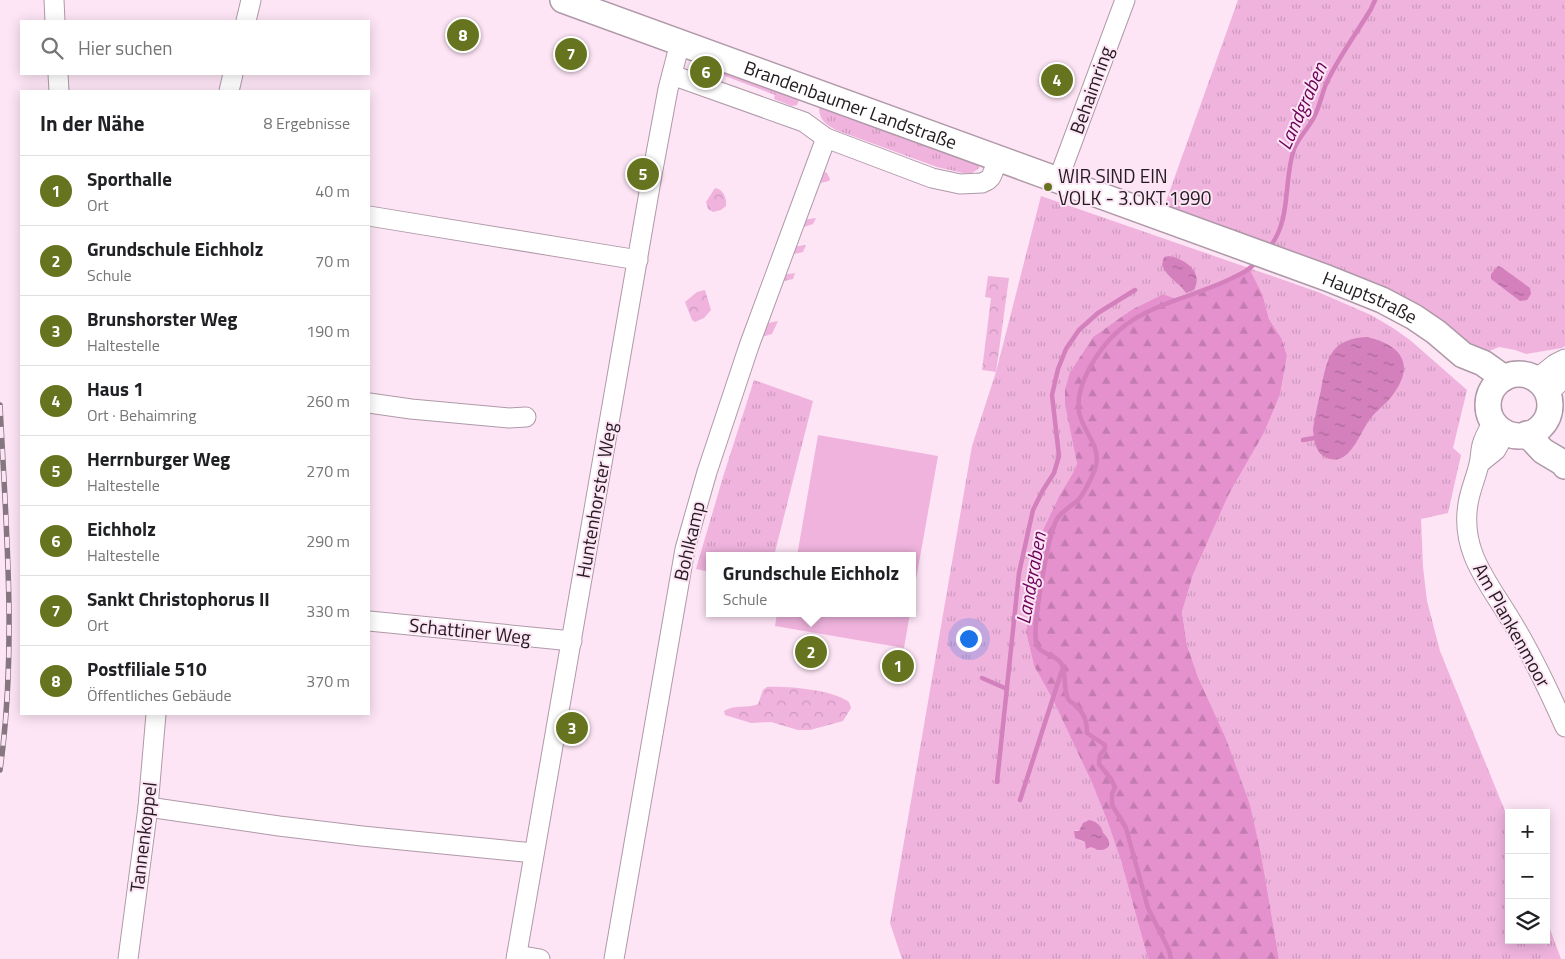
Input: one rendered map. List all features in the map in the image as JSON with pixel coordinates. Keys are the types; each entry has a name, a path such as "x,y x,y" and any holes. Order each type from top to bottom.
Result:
{"main road":[{"name":"Brandenbaumer Landstraße","path":"563,0 1262,253"},
{"name":"Hauptstraße","path":"1262,253 1382,300 1414,317 1436,332 1463,355 1483,363 1497,385"},
{"path":"1518,427 1550,408 1550,383 1528,375 1511,375 1497,385 1488,408 1518,427 1557,441 1564,464"}],"street":[{"path":"54,0 55,20"},
{"path":"246,20 251,0"},
{"name":"Behaimring","path":"1058,180 1125,0"},
{"name":"Huntenhorster Weg","path":"517,957 652,175 680,43"},
{"path":"58,75 58,90"},
{"path":"229,90 233,75"},
{"name":"Brandenbaumer Landstraße","path":"672,75 804,122 826,138 932,178 960,184 973,184 988,180 999,158"},
{"name":"Bohlkamp","path":"614,959 686,550 707,472 749,346 826,138"},
{"path":"370,216 638,260"},
{"path":"1550,383 1555,364 1565,359"},
{"path":"370,403 509,418 526,417"},
{"name":"Am Plankenmoor","path":"1518,427 1483,440 1480,463 1471,488 1467,511 1468,534 1474,558 1481,574 1512,620 1550,692 1565,727"},
{"name":"Schattiner Weg","path":"370,621 572,641"},
{"name":"Tannenkoppel","path":"128,959 148,807 156,715"},
{"path":"148,807 362,836 534,853"},
{"path":"517,957 540,959"}],"green space":[{"path":"1238,0 1565,0 1565,346 1526,354 1499,347 1482,354 1456,334 1164,207"},
{"path":"696,59 798,94 799,100 797,105 792,106 774,99 775,95 701,67 698,71 693,63"},
{"path":"824,103 981,164 972,173 963,173 937,167 836,130 822,119 819,109"},
{"path":"821,170 827,173 830,179 829,181 816,184 803,220 816,218 813,224 801,228 793,247 806,245 803,252 790,255 782,275 795,273 793,279 780,282 764,324 778,321 772,334 761,336 759,332 817,174"},
{"path":"715,188 724,194 726,206 721,210 713,212 708,209 706,202"},
{"path":"1041,196 1318,292 1371,315 1410,340 1467,390 1453,448 1461,455 1448,513 1421,519 1423,567 1427,601 1440,651 1505,811 1505,944 1550,944 1550,929 1561,959 1279,959 1262,859 1225,736 1198,677 1187,645 1182,612 1193,575 1229,494 1264,433 1280,395 1287,356 1282,339 1269,319 1263,296 1217,284 1174,298 1163,294 1131,310 1093,337 1070,372 1077,463 1042,532 1026,632 1034,666 1053,700 1092,783 1108,823 1121,861 1148,959 902,959 890,923 972,446 996,372","holes":["1075,830 1102,833 1106,836 1093,847 1086,848 1087,843 1079,840"]},
{"path":"1249,268 1263,296 1269,319 1282,339 1287,356 1280,395 1264,433 1229,494 1193,575 1182,612 1187,645 1198,677 1225,736 1250,805 1262,859 1279,959 1148,959 1121,861 1108,823 1092,783 1053,700 1034,666 1026,632 1042,532 1077,463 1065,404 1065,390 1070,372 1093,337 1131,310 1163,294 1174,298 1190,294 1217,284"},
{"path":"988,276 1009,278 996,372 982,370 991,298 985,297"},
{"path":"705,290 711,310 704,318 695,322 692,320 685,302 697,292"},
{"path":"754,380 813,401 775,552 706,552 706,571 696,569"},
{"path":"818,435 938,456 916,580 916,552 798,552"},
{"path":"776,617 909,617 904,648 775,626"},
{"path":"767,687 798,688 832,694 849,702 851,708 843,721 810,730 798,730 771,722 751,723 725,715 724,711 728,709 758,704 763,690"}],"water":[{"path":"1169,256 1187,263 1195,272 1197,278 1194,290 1186,293 1164,269 1162,265 1164,257"},
{"path":"1498,266 1530,288 1531,294 1527,300 1520,301 1491,279 1491,274"},
{"path":"1367,337 1389,345 1397,351 1402,358 1404,366 1403,375 1392,396 1371,418 1354,447 1342,458 1327,458 1318,450 1313,429 1328,360 1338,346 1345,342"},
{"path":"1089,820 1098,824 1106,836 1109,845 1105,849 1097,850 1092,847 1086,849 1085,842 1075,838 1074,831 1079,831 1083,823"}],"waterway":[{"name":"Landgraben","path":"1269,248 1281,225 1294,149 1314,118 1331,74 1375,0"},
{"name":"Landgraben","path":"1171,959 1169,950 1148,908 1126,828 1112,805 1112,794 1115,787 1099,764 1100,755 1105,749 1105,745 1087,733 1086,720 1083,714 1068,699 1061,663 1037,646 1036,632 1039,599 1053,528 1057,519 1064,511 1079,499 1087,486 1097,461 1094,446 1079,412 1080,392 1093,362 1111,338 1137,318 1151,310 1239,275 1257,261"},
{"path":"997,782 1019,573 1033,510 1054,473 1059,456 1052,395 1058,369 1066,349 1079,330 1098,313 1135,290"},
{"path":"1303,440 1314,438"},
{"path":"1020,800 1062,670"},
{"path":"982,678 1007,689"}],"railway":[{"path":"0,405 9,588 8,679 0,770"}],"place":[{"name":"Postfiliale 510","path":"463,35"},
{"name":"Sankt Christophorus II","path":"571,54"},
{"name":"Eichholz","path":"706,72"},
{"name":"Haus 1","path":"1057,80"},
{"name":"Herrnburger Weg","path":"643,174"},
{"name":"WIR SIND EIN VOLK - 3.OKT.1990","path":"1048,187"},
{"name":"Grundschule Eichholz","path":"811,652"},
{"name":"Sporthalle","path":"898,666"},
{"name":"Brunshorster Weg","path":"572,728"}]}
